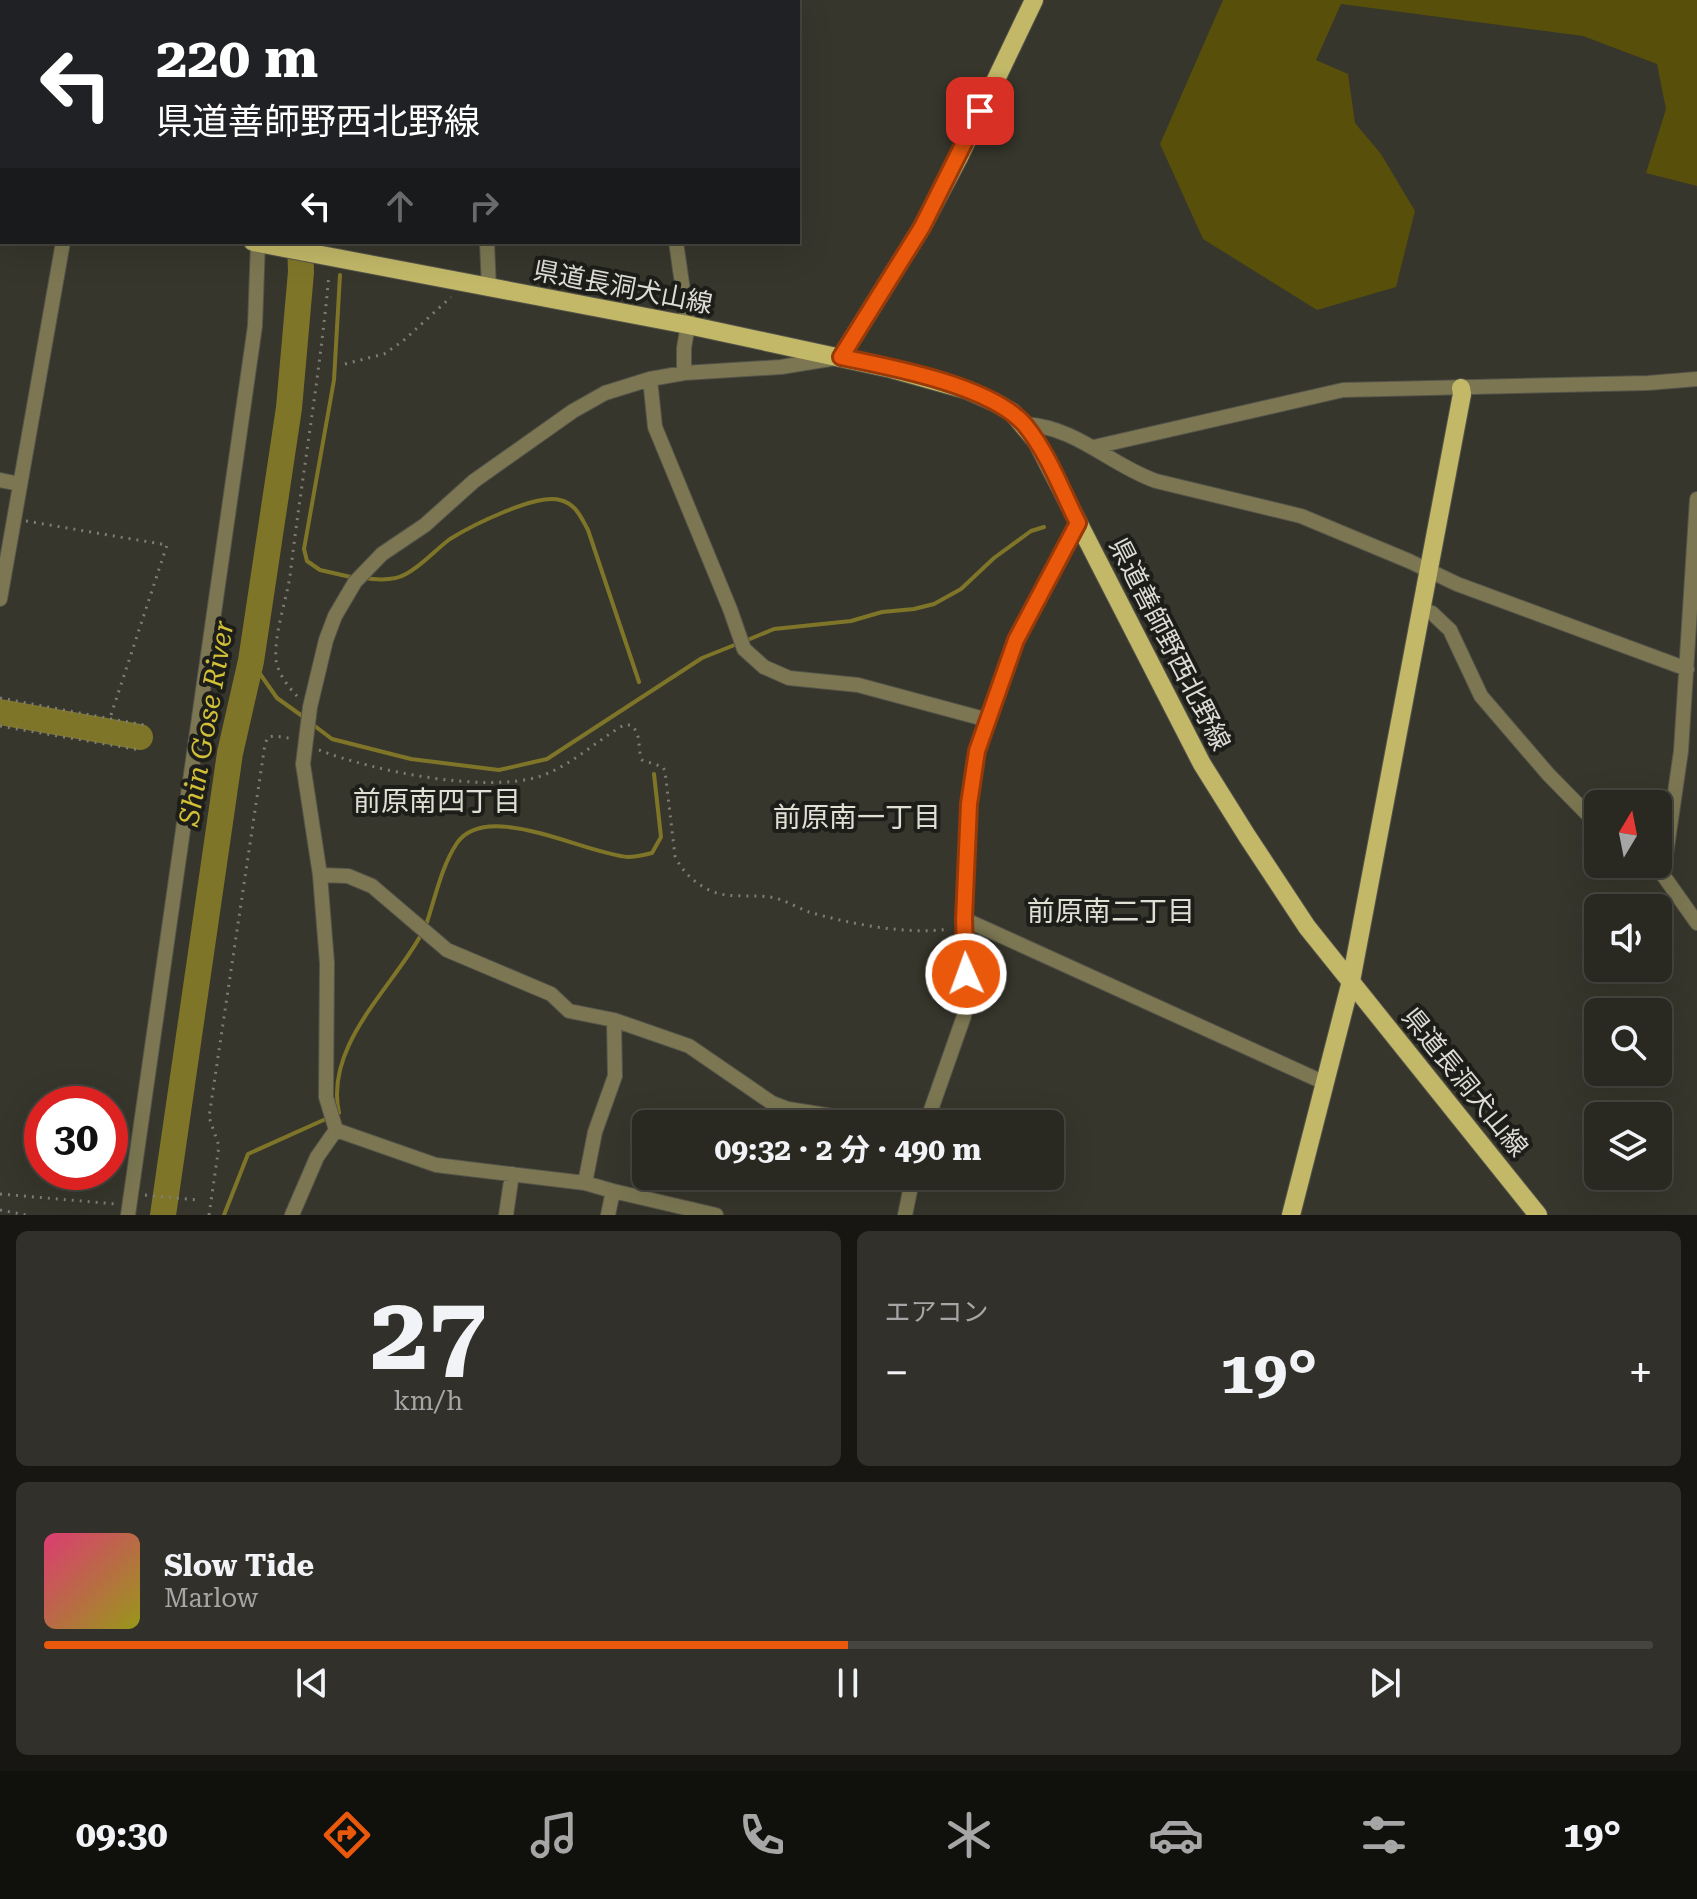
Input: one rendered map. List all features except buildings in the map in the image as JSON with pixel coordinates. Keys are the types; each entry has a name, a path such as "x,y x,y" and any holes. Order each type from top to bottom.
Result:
{"main road":[{"path":"841,357 922,227 1034,0"},
{"name":"県道長洞犬山線","path":"265,244 841,357"},
{"name":"県道善師野西北野線","path":"841,357 967,390 1012,412 1025,424 1202,764 1307,927 1351,981"},
{"path":"1291,1215 1351,981 1461,388"},
{"name":"県道長洞犬山線","path":"1351,981 1538,1215"}],"street":[{"path":"0,599 63,244"},
{"path":"128,1204 253,341 256,244"},
{"path":"487,244 489,289"},
{"path":"676,244 688,325 684,373"},
{"path":"336,1130 326,1097 327,963 320,875 303,764 310,710 326,640 335,616 360,576 425,525 474,481 573,411 605,393 650,379 684,373 781,367 841,357"},
{"path":"650,379 655,427 744,649 764,667 789,678 858,685 988,720"},
{"path":"1094,447 1343,390 1648,383 1697,379"},
{"path":"1025,424 1065,432 1139,475 1188,491 1301,516 1509,605 1687,669"},
{"path":"0,480 20,484"},
{"path":"1672,813 1681,751 1697,499"},
{"path":"931,1110 964,1016 967,998 964,923 971,776 977,751 1016,640 1077,520"},
{"path":"1420,611 1432,613 1442,620 1450,630 1481,696 1584,811"},
{"path":"320,875 348,876 372,886 447,950 551,994 569,1011 614,1020 689,1046 772,1103 794,1110"},
{"path":"1665,878 1697,923"},
{"path":"964,923 1325,1083"},
{"path":"585,1183 595,1132 615,1076 614,1020"},
{"path":"336,1130 436,1165 585,1183 716,1215"},
{"path":"292,1215 317,1157 336,1130"},
{"path":"506,1215 512,1174"},
{"path":"905,1215 910,1190"},
{"path":"608,1215 613,1191"}],"path":[{"path":"310,710 281,675 276,662 321,358 327,257"},
{"path":"345,364 384,354 403,341 450,299 454,282"},
{"path":"15,519 167,545 110,718"},
{"path":"0,698 144,725"},
{"path":"209,1215 219,1146 209,1117 268,737 305,741 338,757 377,766 499,784 542,776 567,764 624,725 631,725 638,735 642,760 663,767 665,771 675,856 680,868 706,889 730,895 775,898 810,912 882,927 940,930 964,923"},
{"path":"0,726 140,750"},
{"path":"0,1194 128,1204 197,1200"},
{"path":"0,1210 26,1215"}],"shaded area":[{"path":"1223,0 1697,0 1697,186 1646,173 1666,109 1657,64 1583,36 1341,4 1316,60 1348,74 1355,123 1381,154 1415,211 1396,287 1317,310 1203,239 1160,144"}],"waterway":[{"name":"Shin Gose River","path":"163,1215 230,753 251,661 289,408 301,272 300,244"},
{"path":"340,275 334,380 304,549 307,561 320,570 355,578"},
{"path":"364,578 401,576 450,539 520,506 549,499 566,502 577,512 588,530 639,682"},
{"path":"745,641 774,629 851,621 882,612 934,604 961,589 994,558 1031,531 1044,527"},
{"path":"312,724 332,739 411,759 499,770 547,759 702,658 737,644"},
{"path":"251,661 277,698 305,718"},
{"path":"0,712 140,737"},
{"path":"426,925 451,852 471,831 490,826 512,827 628,857 652,853 661,837 654,774"},
{"path":"336,1114 339,1113 337,1088 351,1040 422,933"},
{"path":"224,1215 248,1154 328,1118"}],"district":[{"name":"前原南四丁目","path":"437,801"},
{"name":"前原南一丁目","path":"857,817"},
{"name":"前原南二丁目","path":"1111,911"}],"route":[{"path":"966,974 964,919 969,804 977,751 1016,640 1078,523 1037,442 1012,412 967,390 841,357 922,227 980,111"}]}
